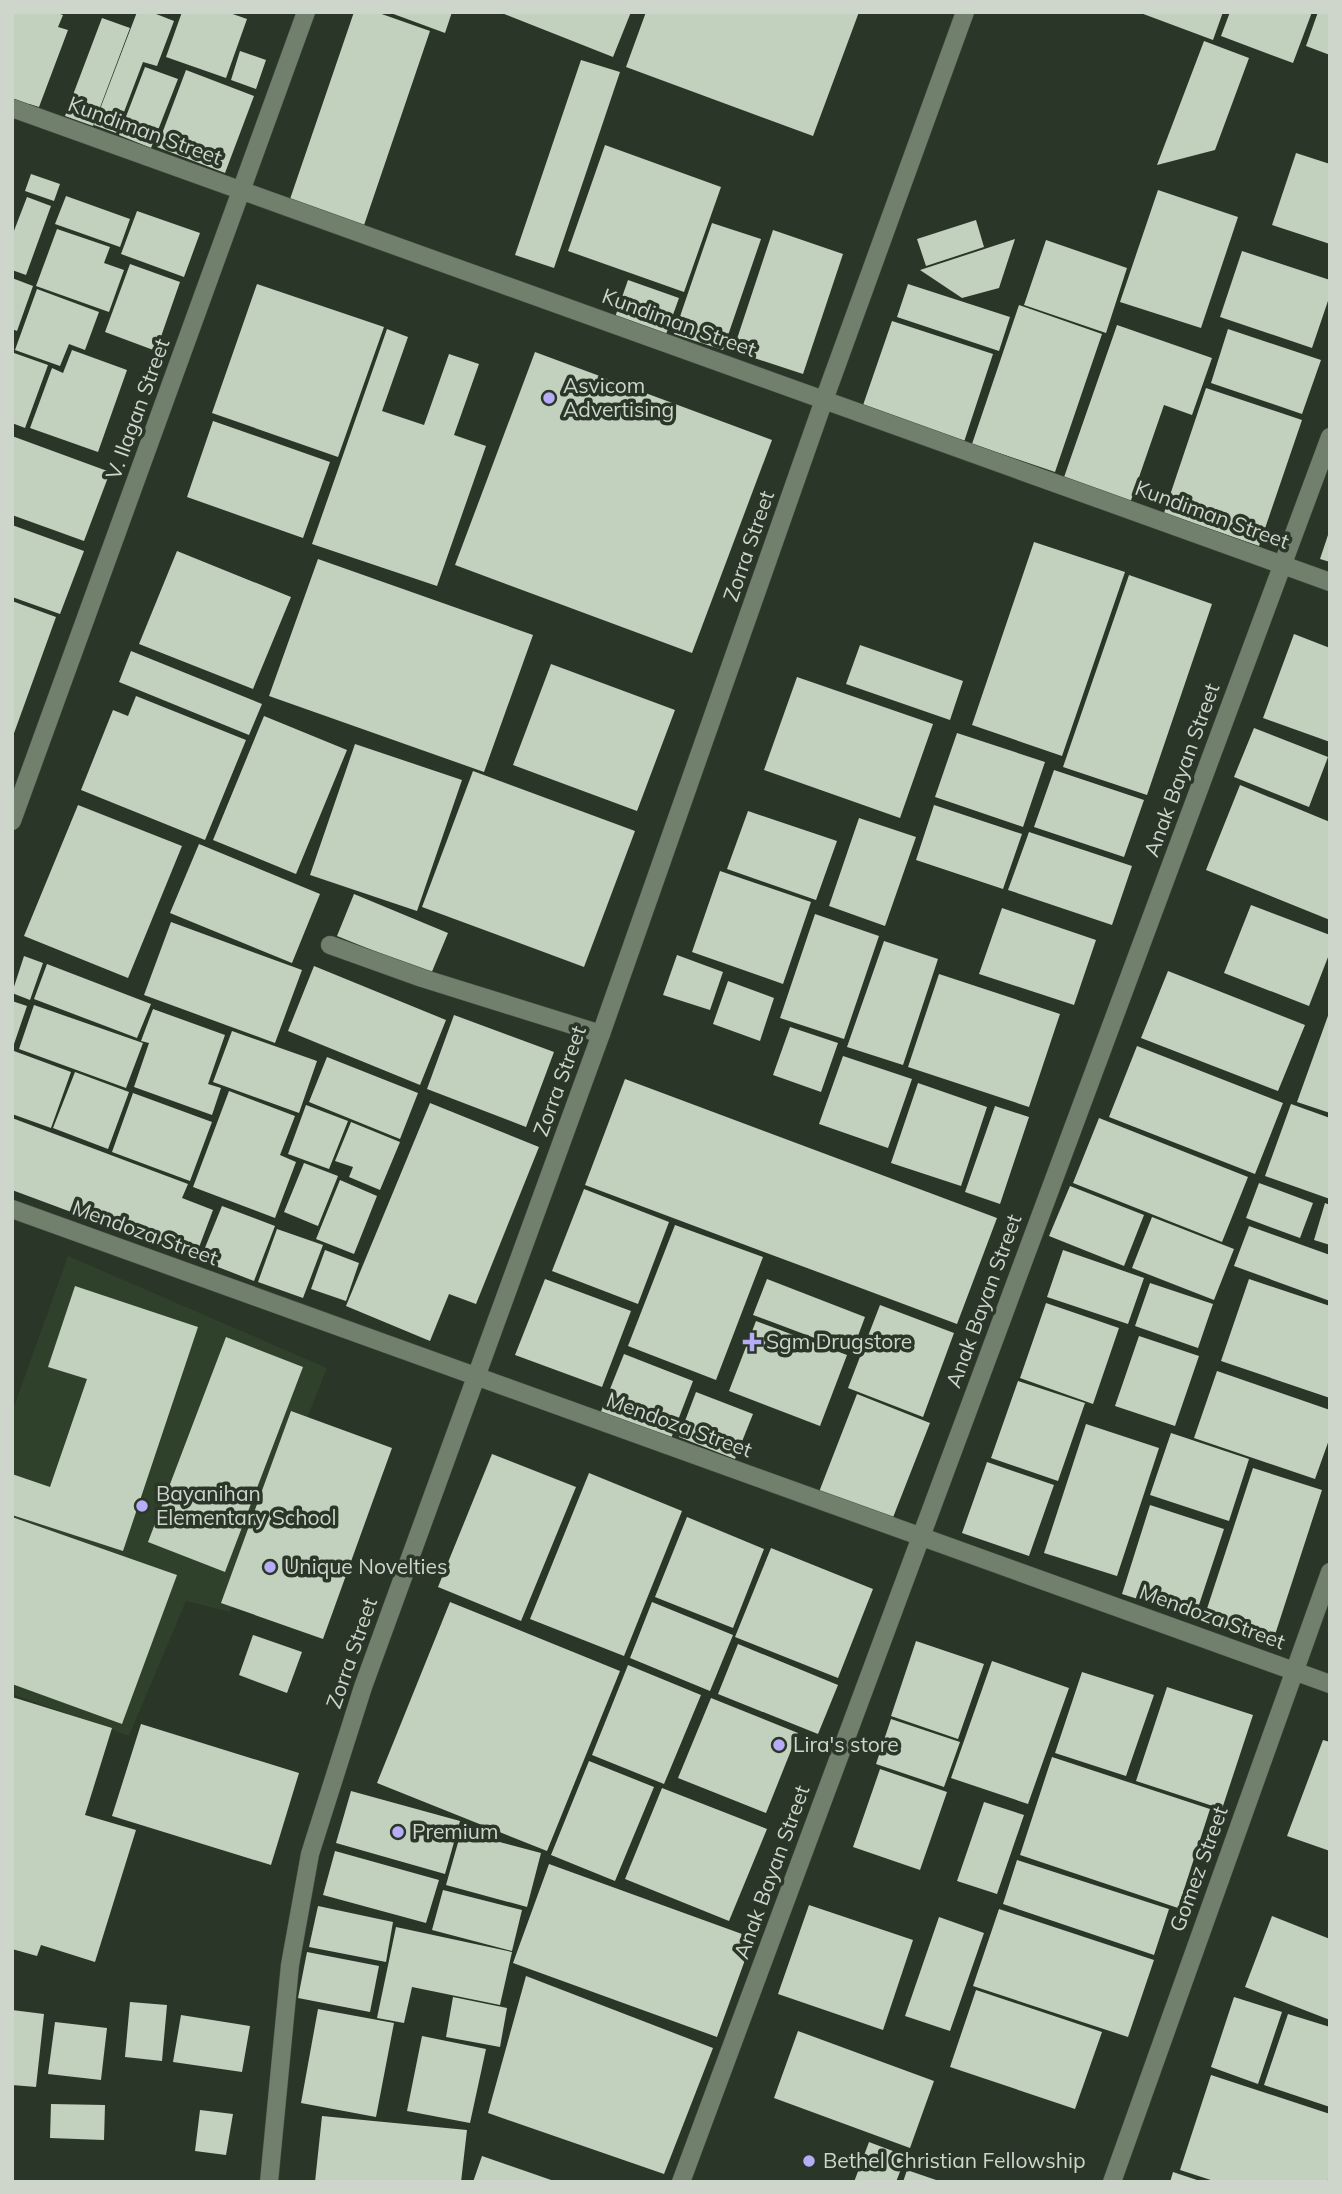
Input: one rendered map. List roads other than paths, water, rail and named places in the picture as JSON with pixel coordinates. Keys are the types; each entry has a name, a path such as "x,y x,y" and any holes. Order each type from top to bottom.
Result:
{"street":[{"name":"V. Ilagan Street","path":"12,821 306,12"},
{"name":"Zorra Street","path":"270,2182 290,1965 310,1854 363,1687 601,1034 824,400 965,12"},
{"name":"Kundiman Street","path":"12,108 1330,582"},
{"name":"Anak Bayan Street","path":"681,2182 1330,437"},
{"path":"330,945 422,978 601,1034"},
{"name":"Mendoza Street","path":"12,1209 1330,1684"},
{"name":"Gomez Street","path":"1112,2182 1330,1572"}],"place":[{"name":"Asvicom Advertising","path":"549,398"},
{"name":"Sgm Drugstore","path":"752,1342"},
{"name":"Bayanihan Elementary School","path":"142,1506"},
{"name":"Unique Novelties","path":"270,1567"},
{"name":"Lira's store","path":"779,1745"},
{"name":"Premium","path":"398,1832"},
{"name":"Bethel Christian Fellowship","path":"809,2161"}]}
